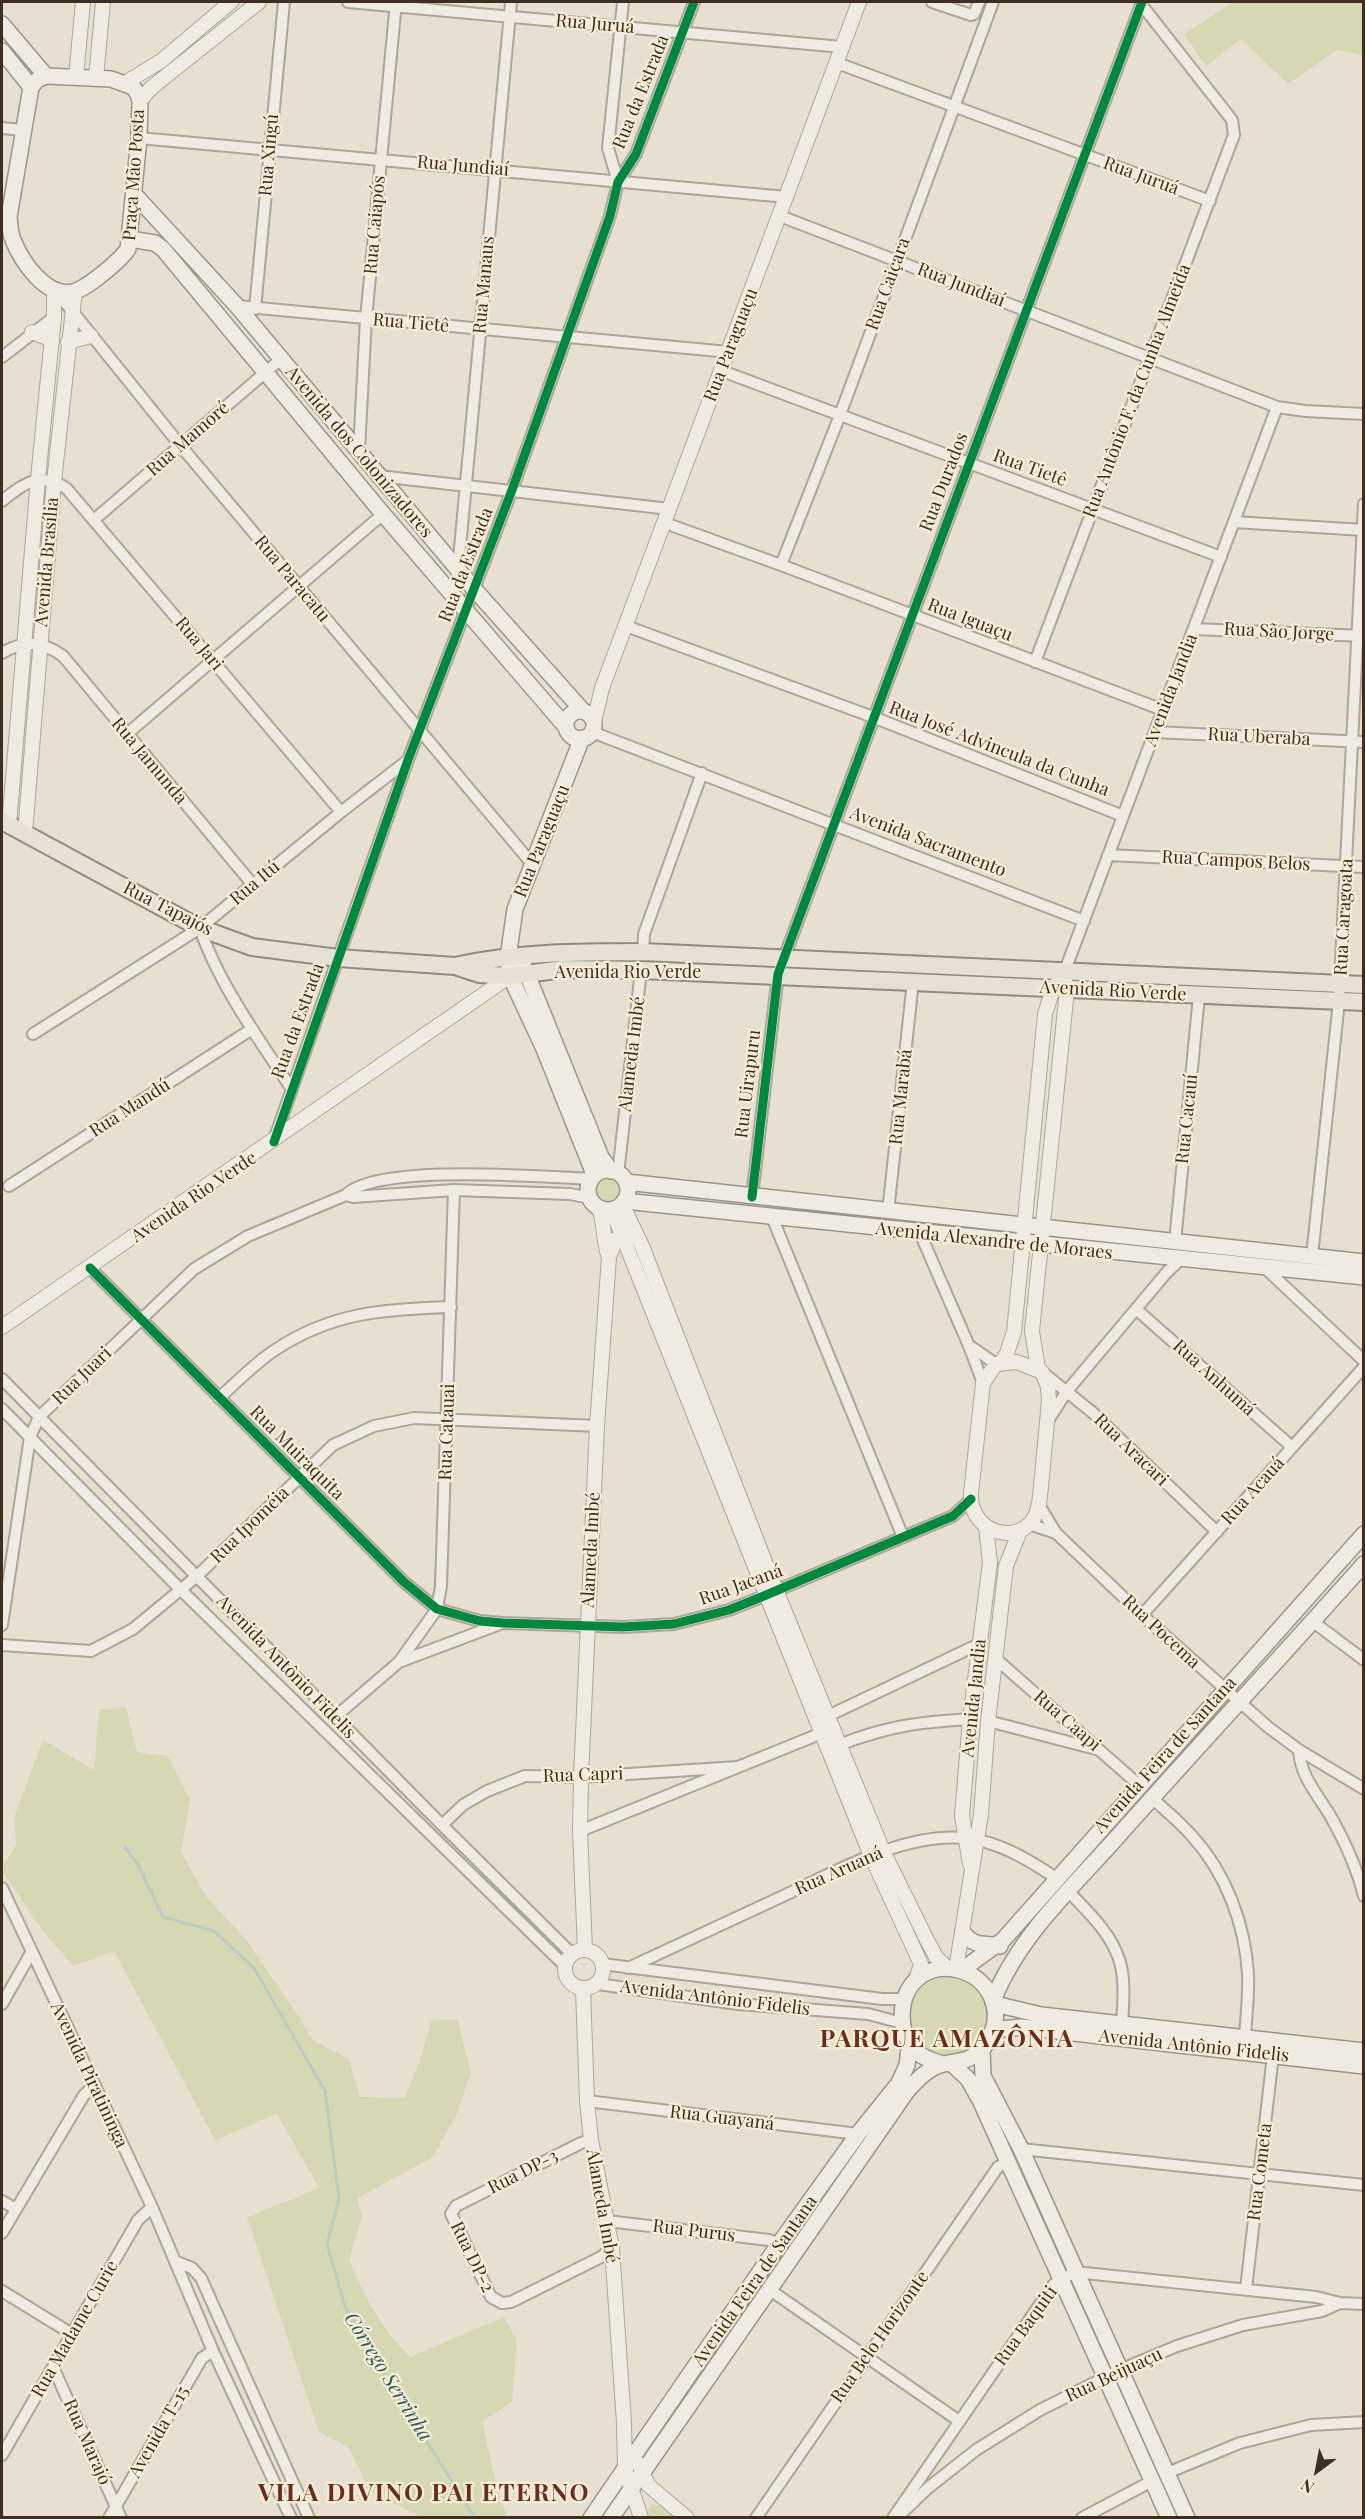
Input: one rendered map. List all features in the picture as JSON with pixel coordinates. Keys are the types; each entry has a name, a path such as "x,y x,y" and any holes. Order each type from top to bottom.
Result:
{"main road":[{"path":"2,24 45,75 31,87 7,235 30,269 55,290 65,293 75,291"},
{"path":"2,51 31,87"},
{"name":"Praça Mão Posta","path":"45,75 96,78 125,83 133,87 140,101 130,239 124,256 89,284 75,291"},
{"path":"2,191 15,180"},
{"name":"Avenida dos Colonizadores","path":"130,239 155,243 163,249 383,514 566,727 570,735 584,729 475,590 359,450 237,306 134,194"},
{"path":"566,727 570,715 584,729"},
{"name":"Rua Paraguaçu","path":"514,958 510,933 515,909 584,729"},
{"name":"Rua Tapajós","path":"5,823 200,928 252,946 338,958 454,966 479,974 510,976"},
{"name":"Avenida Rio Verde","path":"514,958 568,952 643,952 785,958 1200,996 1340,993 1364,985"},
{"path":"514,958 527,974 602,1157 618,1176 627,1195 609,1204 588,1188 592,1178 592,1169 544,1049 510,976 514,958"},
{"name":"Rua Tapajós","path":"454,966 481,960 514,958"},
{"name":"Avenida Rio Verde","path":"510,976 564,969 641,970 913,981 1340,993 1364,1002"},
{"path":"592,1178 605,1171 618,1176"},
{"name":"Avenida Alexandre de Moraes","path":"618,1176 752,1197 1364,1262"},
{"name":"Avenida Alexandre de Moraes","path":"609,1204 772,1217 1364,1278"},
{"name":"Avenida Feira de Santana","path":"955,1969 998,1944 1364,1534"},
{"name":"Avenida Feira de Santana","path":"994,2003 1013,1957 1237,1702 1364,1564"},
{"path":"963,1933 980,1945 998,1944 1013,1957"},
{"path":"948,2064 973,2057 982,2050 991,2037 995,2025 994,2003 988,1989 978,1979 955,1969 927,1972 916,1980 904,1999 901,2009 902,2023 909,2041 917,2052 929,2060 948,2064 968,2079 980,2100 1169,2517"},
{"name":"Avenida Antônio Fidelis","path":"994,2003 1041,2015 1364,2051"},
{"name":"Avenida Antônio Fidelis","path":"991,2037 1002,2029 1021,2027 1364,2066"},
{"name":"Avenida Feira de Santana","path":"591,2517 779,2244 858,2134 899,2083 907,2065 909,2041"},
{"path":"982,2050 984,2076 1021,2149 1187,2517"},
{"name":"Avenida Feira de Santana","path":"611,2517 908,2091 923,2074 948,2064"}],"street":[{"path":"76,77 83,2"},
{"path":"96,78 104,2"},
{"path":"125,83 161,61 231,2"},
{"path":"140,101 151,88 259,2"},
{"name":"Rua Xingú","path":"255,309 284,2"},
{"name":"Rua Juruá","path":"348,2 396,3 842,47"},
{"name":"Rua Manaus","path":"458,569 512,2"},
{"path":"618,182 609,148 623,2"},
{"name":"Rua da Estrada","path":"274,1142 291,1088 408,760 512,490 610,216 618,182 636,154 694,2"},
{"name":"Rua Paraguaçu","path":"584,729 665,523 859,2"},
{"path":"932,2 971,15 974,14 979,2"},
{"name":"Rua Caiçara","path":"781,565 840,415 993,2"},
{"name":"Rua Antônio F. da Cunha Almeida","path":"1035,662 1234,135 1232,120 1140,2"},
{"name":"Rua Durados","path":"778,975 1085,155 1140,2"},
{"name":"Rua Caiapós","path":"359,450 366,319 396,3"},
{"name":"Rua Juruá","path":"837,63 1210,201"},
{"path":"2,128 23,130"},
{"name":"Rua Jundiaí","path":"139,138 787,197"},
{"name":"Rua Jundiaí","path":"780,216 1277,407 1364,414"},
{"name":"Rua Paracatu","path":"55,290 180,446 533,865"},
{"name":"Avenida Brasília","path":"5,823 17,727 55,290"},
{"name":"Avenida Brasília","path":"25,833 54,481 75,291"},
{"name":"Rua Tietê","path":"237,306 729,352"},
{"path":"2,357 54,317"},
{"path":"32,332 52,340"},
{"path":"68,342 90,336"},
{"name":"Rua Mamoré","path":"95,519 281,358"},
{"name":"Rua Tietê","path":"722,371 1221,557"},
{"name":"Avenida Jandia","path":"983,1383 1007,1353 1014,1332 1046,1014 1061,984 1277,407"},
{"path":"379,476 670,509"},
{"path":"2,501 22,485 38,479 54,481"},
{"name":"Rua Jari","path":"54,481 67,489 95,519 341,812"},
{"name":"Rua Caragoata","path":"1312,1256 1340,993 1346,866 1358,742 1364,504"},
{"path":"127,734 383,514"},
{"path":"1234,522 1363,530"},
{"name":"Rua Iguaçu","path":"665,523 1163,710"},
{"name":"Rua José Advincula da Cunha","path":"626,626 873,717 1124,816"},
{"name":"Rua São Jorge","path":"1194,628 1360,636"},
{"path":"2,653 24,643 40,644"},
{"name":"Rua Jamunda","path":"40,644 52,648 63,656 253,885"},
{"path":"17,727 33,728"},
{"name":"Avenida Sacramento","path":"584,729 1084,921"},
{"name":"Rua Uberaba","path":"1155,732 1358,742"},
{"name":"Rua Itú","path":"33,1034 200,928 408,760"},
{"path":"643,952 644,934 702,773"},
{"name":"Rua Campos Belos","path":"1108,855 1364,867"},
{"path":"200,928 206,948 252,1029 291,1088"},
{"name":"Alameda Imbé","path":"618,1176 641,970"},
{"name":"Rua Uirapuru","path":"752,1197 778,975"},
{"name":"Avenida Rio Verde","path":"2,1328 274,1142 510,976"},
{"name":"Rua Marabá","path":"888,1212 913,981"},
{"name":"Avenida Jandia","path":"955,1969 963,1933 971,1870 971,1839 988,1721 1006,1566 1024,1528 1039,1505 1048,1421 1048,1387 1040,1370 1032,1331 1061,984"},
{"name":"Rua Cacauí","path":"1175,1242 1200,996"},
{"name":"Rua Mandú","path":"9,1186 252,1029"},
{"name":"Avenida Alexandre de Moraes","path":"141,1319 194,1269 248,1236 367,1183 390,1177 425,1174 592,1178"},
{"name":"Avenida Alexandre de Moraes","path":"346,1194 353,1197 454,1190 570,1194 609,1204"},
{"name":"Rua Catauai","path":"399,1662 437,1609 441,1586 454,1190"},
{"path":"609,1204 771,1593 828,1716 877,1853 921,1964 916,1980"},
{"path":"609,1204 642,1246 822,1733 877,1853 936,1957 955,1969"},
{"name":"Alameda Imbé","path":"609,1204 603,1221 606,1251 609,1257"},
{"path":"772,1217 903,1537"},
{"path":"920,1233 983,1383 971,1498 975,1517 986,1527 1008,1532 1024,1528"},
{"name":"Alameda Imbé","path":"574,1957 597,1426 609,1257 616,1239 622,1235"},
{"path":"1048,1421 1067,1391 1167,1272 1180,1260"},
{"path":"1263,1267 1364,1361"},
{"name":"Rua Muiraquita","path":"90,1268 404,1582 437,1609 480,1621 503,1623"},
{"path":"219,1398 273,1350 333,1322 392,1309 451,1307"},
{"name":"Rua Anhumá","path":"1136,1309 1292,1447"},
{"name":"Rua Juari","path":"30,1437 39,1417 141,1319"},
{"path":"969,1346 998,1363 1017,1362 1040,1370"},
{"name":"Rua Acauá","path":"1142,1615 1364,1366"},
{"name":"Rua Aracari","path":"1040,1370 1067,1391 1217,1532"},
{"name":"Avenida Antônio Fidelis","path":"2,1379 574,1957"},
{"name":"Avenida Antônio Fidelis","path":"2,1409 181,1590 574,1957"},
{"name":"Rua Ipoméia","path":"2,1646 91,1651 134,1629 197,1576 333,1445 374,1426 414,1418 597,1426"},
{"path":"2,1625 30,1437"},
{"name":"Rua Jacaná","path":"334,1717 399,1662 503,1623 623,1627 674,1624 729,1610 953,1516 971,1498"},
{"name":"Rua Pocema","path":"1039,1505 1056,1533 1237,1702 1299,1750 1364,1789"},
{"name":"Rua Jacaná","path":"953,1516 975,1517"},
{"name":"Avenida Jandia","path":"971,1839 962,1816 970,1719 990,1563 986,1527"},
{"name":"Rua Pocema","path":"1024,1528 1056,1533"},
{"path":"1312,1621 1364,1660"},
{"path":"828,1716 979,1644"},
{"name":"Rua Caapi","path":"995,1658 1139,1785"},
{"path":"839,1745 872,1732 919,1722 970,1719"},
{"path":"988,1721 1099,1749"},
{"name":"Rua Capri","path":"580,1831 822,1733"},
{"path":"1299,1750 1299,1762 1305,1776 1346,1845 1359,1876 1364,1896"},
{"name":"Rua Capri","path":"442,1826 463,1805 487,1791 525,1776 581,1777 738,1767"},
{"path":"1152,1798 1192,1835 1213,1861 1228,1890 1240,1923 1248,1974 1245,2038"},
{"name":"Rua Aruaná","path":"628,1968 877,1853 944,1838 971,1839 1013,1853 1056,1878"},
{"name":"Avenida Piratininga","path":"2,1888 152,2207 213,2351 291,2517"},
{"path":"1069,1892 1099,1923 1119,1960 1123,1993 1122,2025"},
{"path":"909,1937 916,1942 920,1941 921,1930"},
{"path":"2,2004 31,1953"},
{"path":"595,1954 603,1964 602,1976 598,1984 583,1989 574,1984 567,1975 574,1957 595,1954"},
{"name":"Avenida Antônio Fidelis","path":"603,1964 882,1999 904,1999"},
{"path":"738,2004 741,1982"},
{"name":"Avenida Antônio Fidelis","path":"598,1984 738,2004 868,2014 902,2023"},
{"name":"Alameda Imbé","path":"583,1989 587,2101 591,2140 612,2248 625,2469 640,2516"},
{"name":"Rua Cometa","path":"1246,2289 1273,2055"},
{"path":"2,2233 84,2096 94,2086"},
{"name":"Rua Guayaná","path":"587,2101 858,2134"},
{"name":"Rua DP-3","path":"456,2206 591,2140"},
{"path":"1021,2149 1364,2185"},
{"name":"Rua Belo Horizonte","path":"756,2517 998,2167 1008,2162"},
{"path":"2,2201 16,2209"},
{"name":"Rua DP-2","path":"456,2206 452,2211 452,2218 491,2297 502,2303 511,2302 602,2257 612,2248"},
{"name":"Rua Madame Curie","path":"2,2454 138,2220 152,2207"},
{"name":"Rua Purus","path":"607,2220 769,2240 779,2244"},
{"path":"177,2262 192,2268 201,2278 309,2517"},
{"name":"Rua Baquiti","path":"895,2517 1054,2284 1061,2279 1076,2272 1316,2297 1340,2303"},
{"path":"770,2290 959,2421"},
{"path":"2,2291 72,2334"},
{"name":"Rua Beijuaçu","path":"895,2517 976,2451 1040,2410 1120,2370 1177,2346 1243,2325 1322,2311 1340,2303 1364,2304"},
{"name":"Avenida T-15","path":"109,2517 202,2358 213,2351"},
{"name":"Rua Marajó","path":"53,2367 121,2517"},
{"path":"1167,2473 1240,2443 1311,2426 1364,2422"},
{"name":"Alameda Imbé","path":"624,2423 648,2485 687,2517"},
{"path":"1082,2517 1152,2481"},
{"path":"640,2516 651,2504 670,2505"}],"green space":[{"path":"1233,2 1363,2 1363,55 1337,50 1288,84 1241,39 1206,66 1184,34"},
{"path":"608,1179 617,1182 620,1191 617,1200 608,1203 599,1200 596,1191 599,1182"},
{"path":"126,1707 137,1752 168,1756 190,1799 181,1852 207,1898 244,1937 300,2018 312,2040 349,2059 360,2097 405,2098 422,2054 431,2020 457,2019 471,2073 457,2114 432,2158 357,2198 362,2217 349,2260 375,2312 390,2335 410,2357 504,2317 517,2341 512,2402 482,2421 497,2487 507,2517 421,2517 369,2491 349,2447 319,2432 247,2217 319,2188 277,2114 215,2140 114,1951 73,1966 43,1931 2,1871 16,1845 14,1817 43,1740 94,1770 99,1709"},
{"path":"949,1977 964,1980 977,1989 986,2002 989,2017 986,2032 977,2045 964,2054 949,2057 934,2054 921,2045 912,2032 909,2017 912,2002 921,1989 934,1980"},
{"path":"652,2504 662,2507 677,2517 649,2517 647,2511"}],"waterway":[{"name":"Córrego Serrinha","path":"125,1847 138,1865 163,1917 214,1931 254,1968 325,2091 339,2198 327,2244 345,2307 389,2382 475,2518"}],"cycle path":[{"path":"274,1142 408,760 512,490 610,216 618,182 636,154 694,2"},
{"path":"752,1197 778,974 1142,2"},
{"path":"90,1268 404,1582 437,1609 480,1621 623,1627 674,1624 729,1610 759,1598 953,1516 971,1499"}],"district":[{"name":"PARQUE AMAZÔNIA","path":"947,2040"},
{"name":"VILA DIVINO PAI ETERNO","path":"424,2494"}]}
